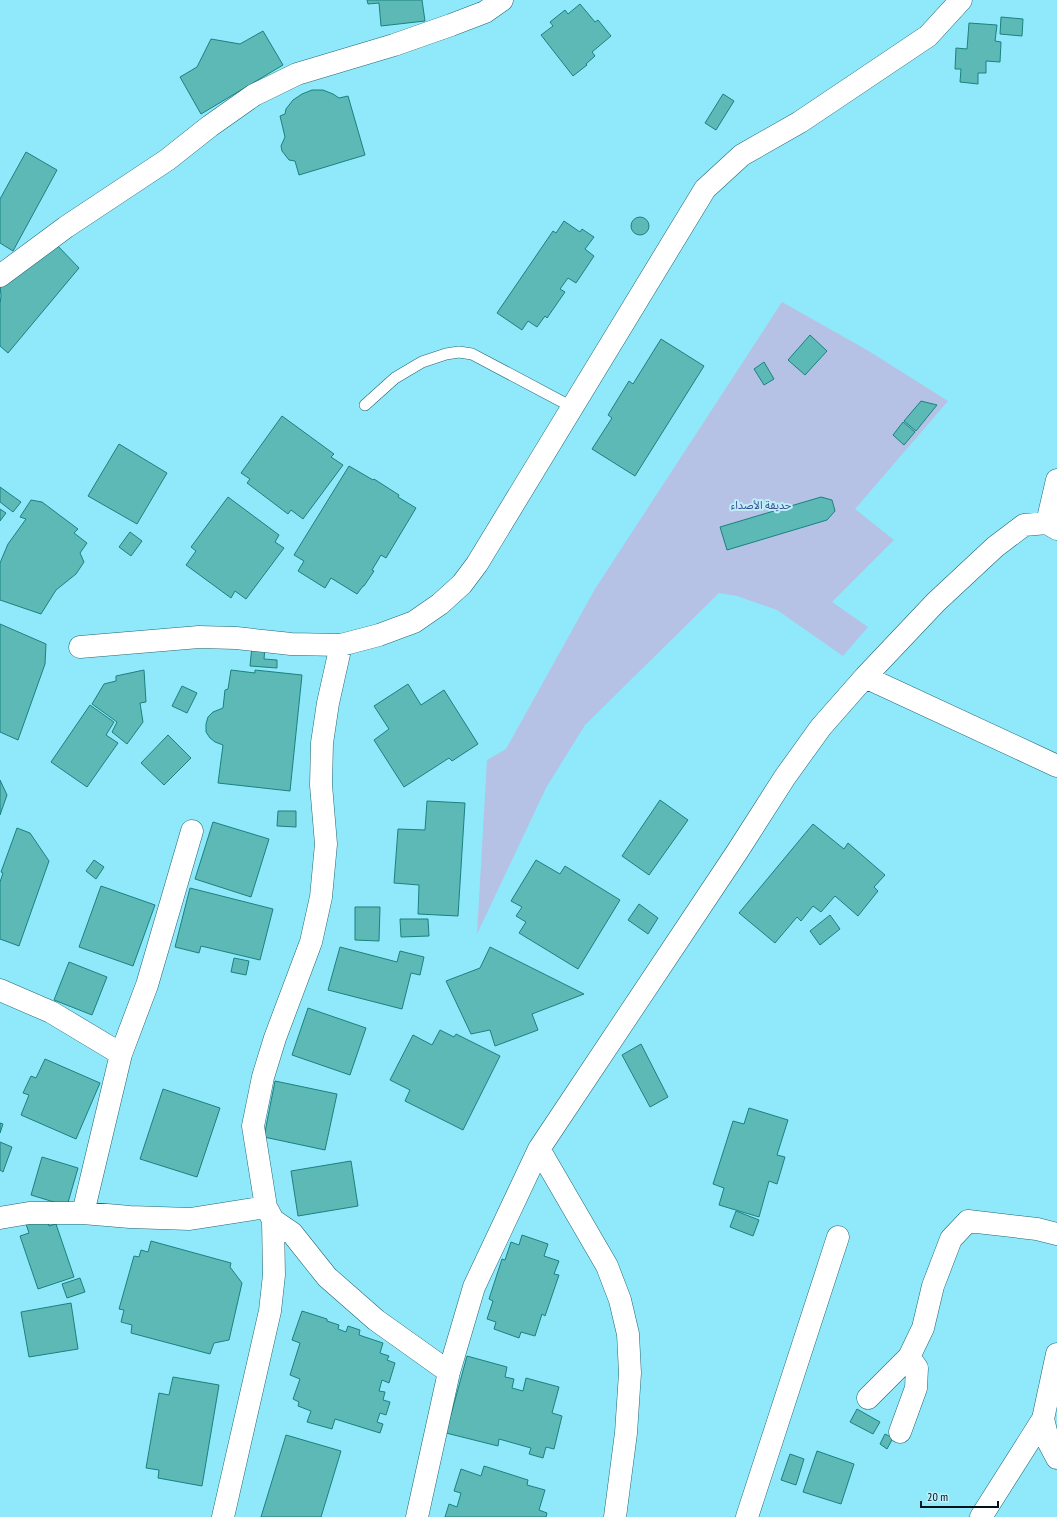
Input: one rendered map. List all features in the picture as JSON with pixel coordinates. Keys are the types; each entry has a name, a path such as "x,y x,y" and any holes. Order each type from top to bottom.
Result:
{"street":[{"path":"0,276 66,227 166,160 210,126 254,95 297,74 451,26 485,12 502,0"},
{"path":"80,647 199,637 236,638 291,644 342,644 379,635 414,622 440,604 462,584 477,564 705,189 742,155 800,122 928,36 961,0"},
{"path":"417,1517 449,1372 474,1287 539,1149 737,852 785,777 821,727 865,677 936,602 995,547 1024,524 1052,526 1057,480"},
{"path":"223,1517 270,1311 274,1275 270,1213 253,1126 274,1038 311,942 321,897 326,844 321,785 322,743 328,703 342,644"},
{"path":"865,677 1057,766"},
{"path":"82,1213 121,1054 147,985 192,831"},
{"path":"0,990 51,1012 121,1054"},
{"path":"539,1149 607,1266 620,1300 628,1334 630,1373 626,1433 615,1517"},
{"path":"0,1218 29,1213 82,1213 130,1218 190,1219 270,1213 292,1233 327,1277 376,1320 449,1372"},
{"path":"868,1398 909,1356 922,1328 933,1286 951,1239 968,1222 1037,1229 1057,1234"},
{"path":"747,1517 838,1238"},
{"path":"980,1517 1043,1419 1057,1354"},
{"path":"900,1432 916,1388 917,1368 909,1356"},
{"path":"1043,1419 1049,1443 1057,1458"}],"lane":[{"path":"365,405 395,378 422,362 446,354 459,352 472,354 572,407"}],"green space":[{"name":"حديقة الأصداء","path":"782,302 867,350 948,401 855,509 894,540 832,602 868,627 843,656 777,610 737,596 719,593 585,725 546,788 477,934 487,760 506,749 595,589"}],"building":[{"path":"367,0 422,0 425,21 381,26 379,3 368,4"},
{"path":"580,4 595,22 598,20 611,36 592,52 595,56 586,64 587,65 573,76 541,35 553,26 550,22 565,10 568,14"},
{"path":"1001,17 1023,19 1022,36 1000,34"},
{"path":"969,23 997,25 995,41 1001,42 1000,62 986,61 986,73 978,73 978,84 960,82 961,69 955,69 956,48 967,49"},
{"path":"263,31 283,65 201,114 180,77 197,67 211,39 240,44"},
{"path":"312,90 323,90 339,98 348,96 365,155 299,175 295,161 289,160 282,151 281,146 285,137 280,116 285,114 286,109 293,100"},
{"path":"723,94 734,101 716,130 705,123"},
{"path":"26,152 57,170 13,251 0,243 0,199"},
{"path":"636,217 644,217 649,222 647,233 644,235 636,235 631,230 631,222"},
{"path":"564,221 580,232 582,229 594,237 585,249 594,256 576,283 568,278 560,289 565,292 547,318 545,316 537,327 528,321 522,330 497,313 553,231 556,233"},
{"path":"55,243 79,268 8,353 0,346 0,285"},
{"path":"810,335 827,351 805,375 788,360"},
{"path":"661,339 704,366 635,476 592,449 612,418 608,415 629,381 633,384"},
{"path":"764,362 774,379 764,385 754,369"},
{"path":"921,401 937,405 916,431 904,421"},
{"path":"282,416 334,454 331,457 343,465 303,519 291,510 288,514 247,483 250,479 241,473"},
{"path":"903,422 915,432 904,445 893,435"},
{"path":"119,444 167,473 137,524 88,496"},
{"path":"349,466 373,480 374,479 416,508 386,558 381,555 372,570 374,571 357,594 331,578 325,588 298,571 304,561 294,555"},
{"path":"0,487 21,502 13,512 0,502"},
{"path":"228,497 279,535 275,542 284,548 246,599 235,591 231,598 186,565 196,551 191,547"},
{"path":"821,497 832,500 835,511 827,520 727,550 720,527"},
{"path":"31,500 42,502 78,529 74,533 87,543 80,553 84,562 76,574 56,590 41,614 0,600 0,563 8,544 26,519 20,517"},
{"path":"0,509 6,513 0,521"},
{"path":"130,532 142,541 131,556 119,547"},
{"path":"0,624 46,644 45,664 18,740 0,732"},
{"path":"252,646 265,648 264,659 277,660 277,668 250,666"},
{"path":"144,670 146,702 140,703 143,722 127,744 112,732 117,722 92,704 104,684 116,681 116,676"},
{"path":"231,670 255,673 255,670 302,675 290,791 218,783 223,745 210,738 206,732 206,724 208,717 213,712 223,708 225,690 228,689"},
{"path":"408,684 421,705 444,690 478,744 452,761 449,758 404,787 374,740 389,729 374,706"},
{"path":"182,686 197,693 187,713 172,706"},
{"path":"90,705 114,722 106,735 118,743 87,787 51,762"},
{"path":"168,735 191,758 164,785 141,763"},
{"path":"0,780 7,795 0,815"},
{"path":"660,800 688,820 649,875 622,856"},
{"path":"427,801 465,803 458,916 418,914 419,885 394,883 398,829 425,830"},
{"path":"278,811 296,811 296,827 277,826"},
{"path":"213,822 269,839 251,897 195,879"},
{"path":"813,824 844,849 848,843 885,875 874,887 878,891 858,916 835,896 821,912 813,906 801,921 797,917 775,943 739,913"},
{"path":"17,828 30,833 49,861 19,946 0,939 0,882 3,873 1,872"},
{"path":"94,860 104,867 96,879 86,871"},
{"path":"536,860 560,874 565,866 620,900 578,969 519,933 526,922 516,916 522,907 511,901"},
{"path":"101,886 155,905 133,966 79,947"},
{"path":"190,888 273,909 260,960 201,946 199,953 175,947"},
{"path":"639,904 658,918 648,934 628,920"},
{"path":"355,907 380,907 379,941 355,940"},
{"path":"830,915 840,929 820,945 810,931"},
{"path":"400,919 428,919 429,936 401,937"},
{"path":"340,947 397,962 400,951 424,957 420,975 411,973 402,1009 328,990"},
{"path":"490,947 584,994 532,1014 538,1030 495,1046 490,1030 471,1034 446,981 480,968"},
{"path":"234,958 249,961 246,975 231,972"},
{"path":"69,962 107,977 92,1015 54,1000"},
{"path":"308,1008 366,1028 350,1075 292,1055"},
{"path":"440,1030 454,1037 456,1034 500,1056 463,1130 405,1101 410,1090 390,1080 413,1035 432,1045"},
{"path":"641,1044 668,1097 650,1107 622,1055"},
{"path":"45,1059 100,1083 76,1139 21,1115 29,1095 23,1093 31,1076 36,1078"},
{"path":"275,1081 337,1094 325,1150 264,1137"},
{"path":"163,1089 220,1108 197,1177 140,1159"},
{"path":"749,1108 788,1120 777,1155 785,1157 777,1184 769,1181 759,1217 719,1205 724,1188 713,1184 733,1121 744,1124"},
{"path":"0,1123 3,1124 0,1133"},
{"path":"0,1142 12,1147 3,1172 0,1170"},
{"path":"42,1157 78,1168 67,1206 31,1195"},
{"path":"351,1161 358,1206 298,1216 291,1171"},
{"path":"736,1211 759,1220 753,1236 730,1227"},
{"path":"46,1217 49,1226 56,1224 74,1277 38,1289 20,1236 29,1233 26,1224"},
{"path":"522,1235 548,1244 544,1256 559,1261 554,1274 559,1275 545,1316 542,1314 535,1336 521,1332 519,1338 494,1329 496,1322 487,1319 493,1301 489,1299 502,1259 505,1260 511,1242 519,1245"},
{"path":"151,1241 231,1263 230,1267 242,1283 229,1340 214,1343 210,1354 131,1333 132,1325 121,1322 124,1310 119,1309 134,1256 139,1257 141,1250 148,1252"},
{"path":"80,1278 85,1292 67,1298 62,1284"},
{"path":"71,1303 78,1349 29,1357 21,1312"},
{"path":"302,1311 327,1319 327,1321 339,1325 338,1329 346,1332 348,1326 360,1330 359,1335 383,1343 380,1353 389,1356 387,1360 395,1363 389,1383 382,1380 379,1391 385,1392 383,1400 390,1402 386,1415 380,1413 377,1422 383,1424 380,1433 335,1419 332,1429 307,1422 311,1411 298,1406 299,1402 293,1399 300,1379 290,1375 300,1343 292,1340"},
{"path":"467,1356 507,1367 505,1377 514,1379 512,1388 523,1391 526,1378 559,1387 552,1413 562,1416 554,1449 546,1447 543,1458 529,1454 531,1448 499,1439 498,1446 446,1433"},
{"path":"173,1377 219,1385 202,1486 158,1478 159,1470 146,1468 159,1393 169,1395"},
{"path":"857,1409 880,1422 873,1434 850,1422"},
{"path":"885,1434 893,1438 887,1449 880,1444"},
{"path":"286,1435 341,1451 321,1517 261,1517"},
{"path":"817,1451 854,1464 841,1504 803,1492"},
{"path":"790,1454 804,1459 796,1485 781,1480"},
{"path":"484,1466 528,1480 527,1485 545,1490 539,1510 547,1513 546,1517 445,1517 449,1504 457,1507 461,1493 454,1491 461,1469 481,1476"}]}
